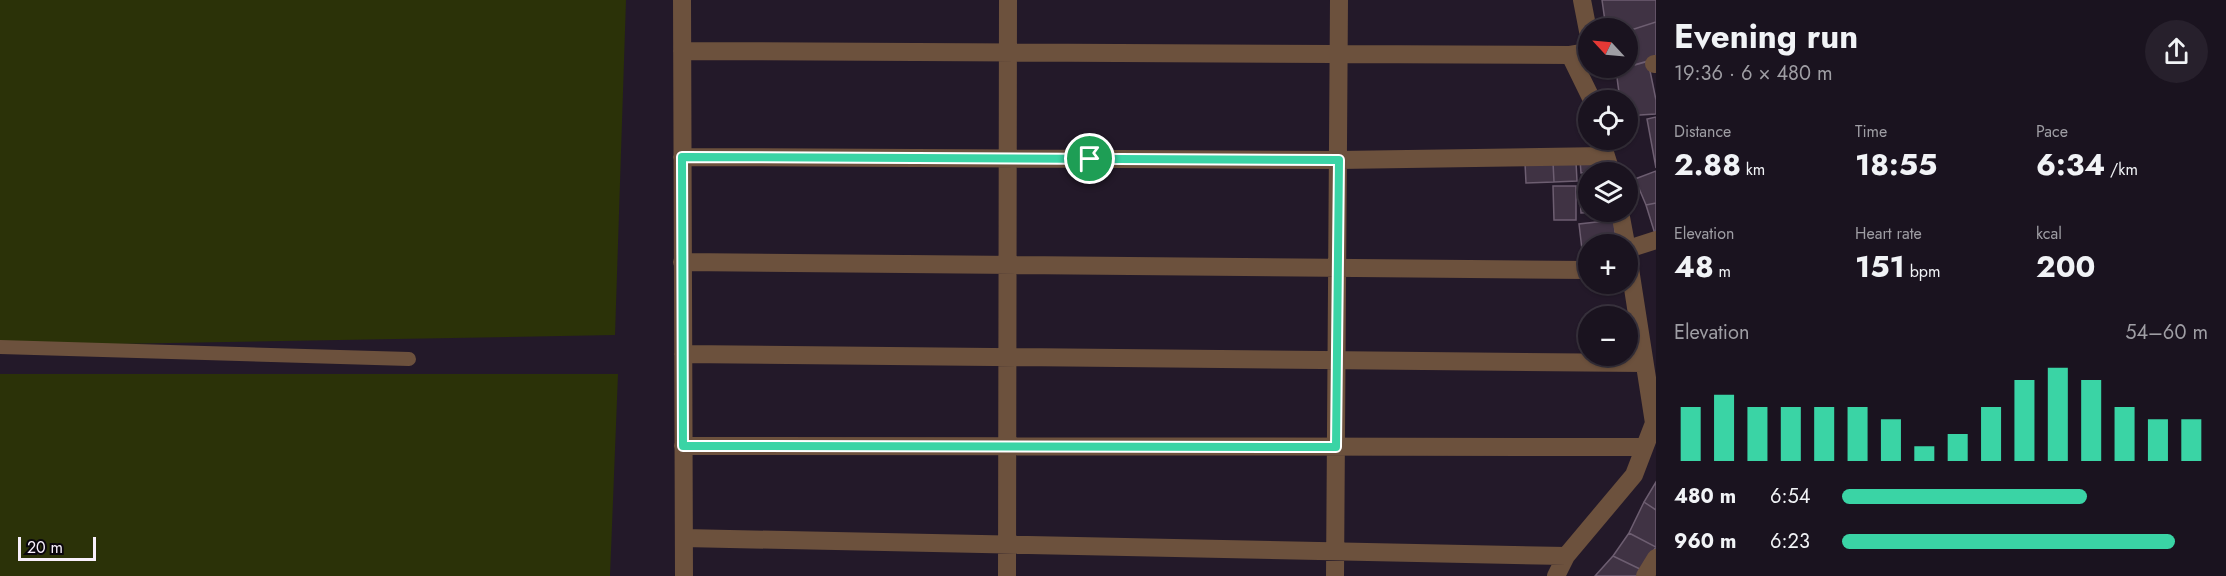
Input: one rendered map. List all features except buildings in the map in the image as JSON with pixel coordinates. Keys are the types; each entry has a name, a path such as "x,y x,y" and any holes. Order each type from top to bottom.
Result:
{"street":[{"path":"682,0 684,576"},
{"path":"1007,576 1008,0"},
{"path":"1335,576 1339,0"},
{"path":"1582,0 1585,18"},
{"path":"682,51 1008,54 1578,54"},
{"path":"1570,55 1587,90"},
{"path":"682,157 1339,160 1606,156"},
{"path":"1638,244 1656,240"},
{"path":"682,262 1578,270"},
{"path":"1556,576 1566,556 1634,475 1654,423 1633,294"},
{"path":"683,354 1644,363"},
{"path":"683,446 1644,447"},
{"path":"684,538 1566,556"},
{"path":"1645,576 1656,558"}],"lane":[{"path":"0,347 409,359"}],"green space":[{"path":"0,0 626,0 615,335 0,346"},
{"path":"0,374 618,374 610,576 0,576"}],"route":[{"path":"682,157 1090,159 1339,160 1336,447 683,446 682,157"}]}
